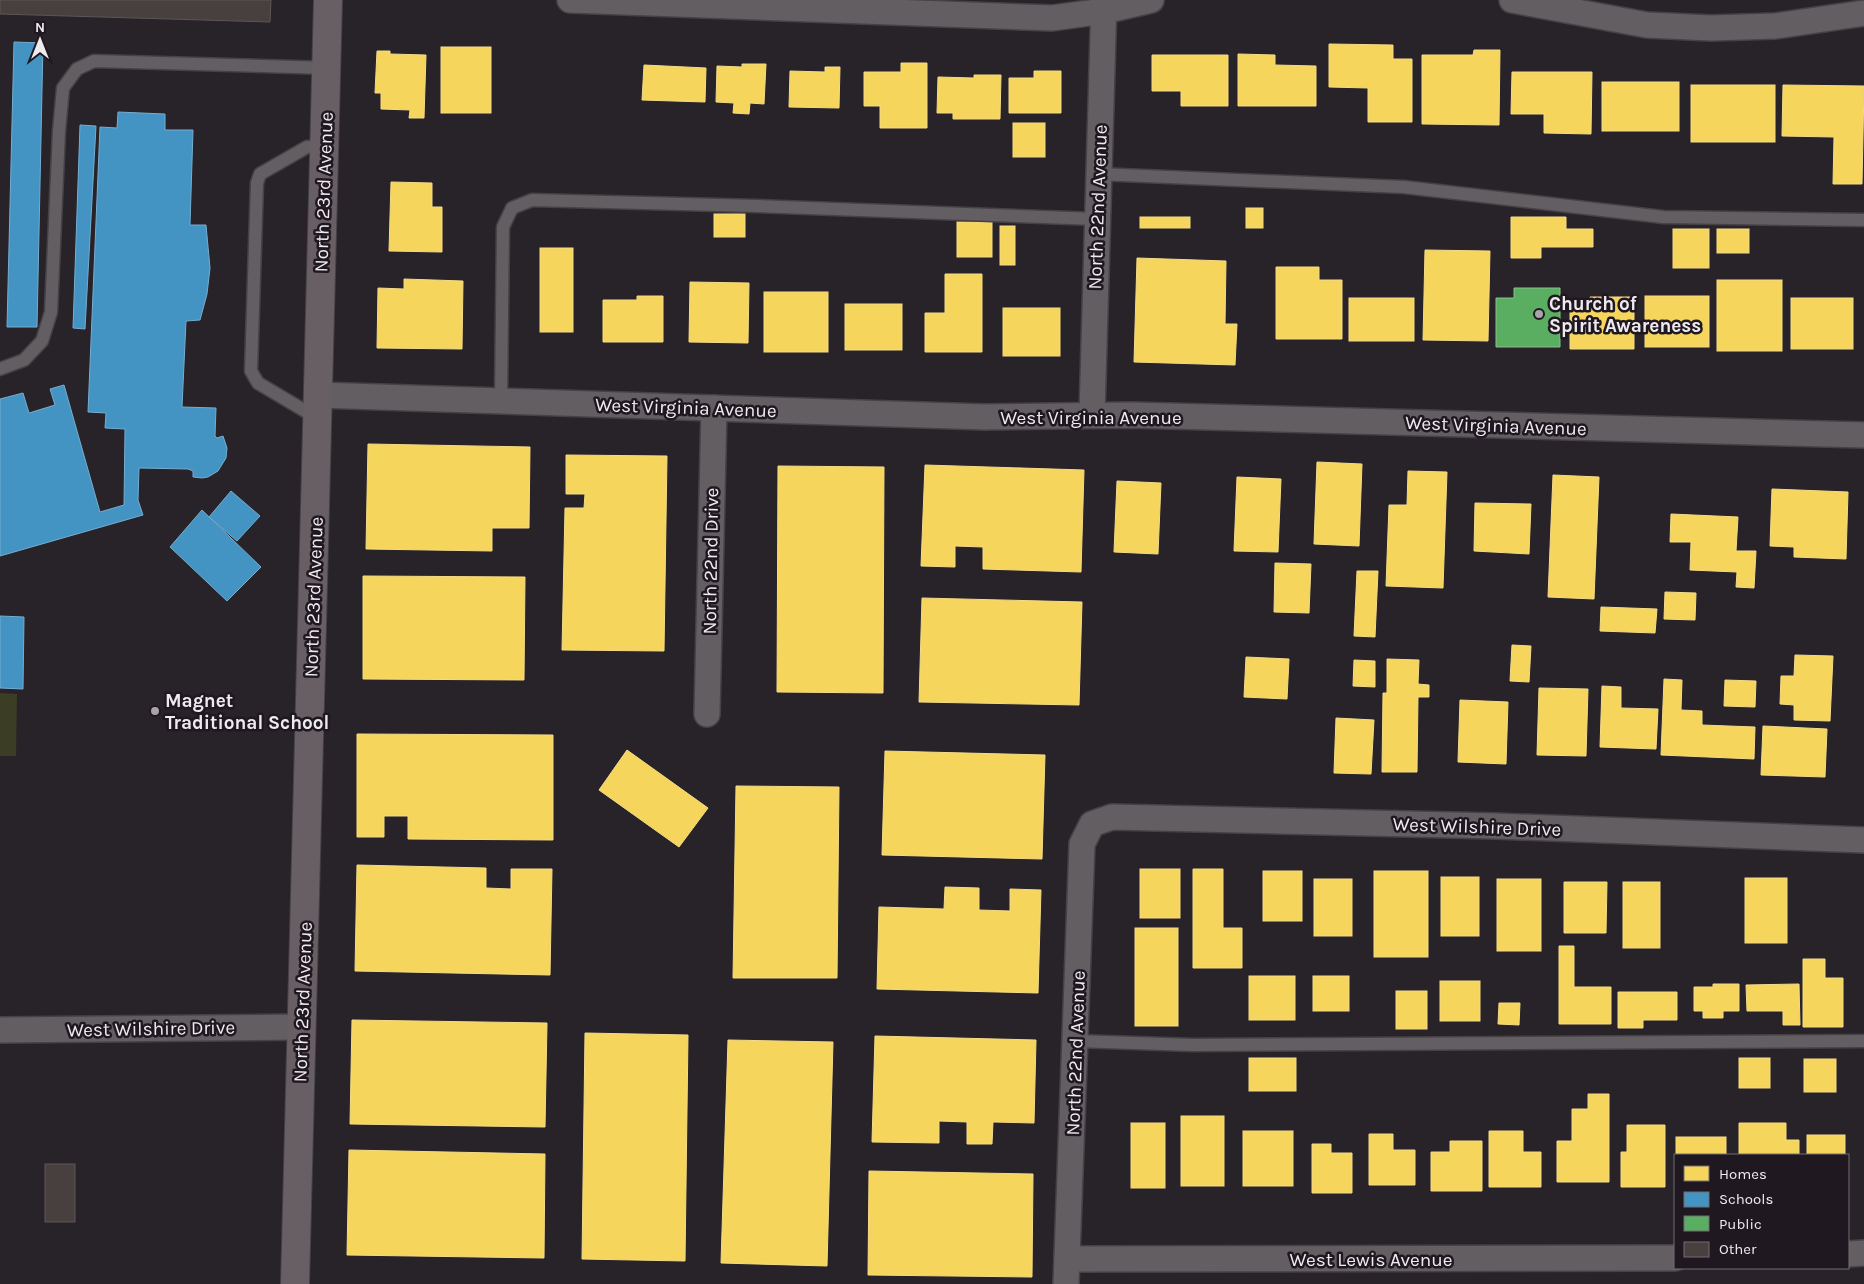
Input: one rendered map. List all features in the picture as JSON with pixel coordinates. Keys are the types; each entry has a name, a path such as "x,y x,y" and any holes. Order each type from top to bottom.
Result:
{"street":[{"name":"North 23rd Avenue","path":"295,1284 328,0"},
{"path":"570,0 1052,18 1104,5 1151,0"},
{"path":"1512,0 1647,25 1711,28 1775,26 1864,13"},
{"name":"North 22nd Avenue","path":"1092,414 1096,220 1104,5"},
{"name":"West Virginia Avenue","path":"318,406 501,400 985,417 1092,414 1864,435"},
{"name":"North 22nd Drive","path":"707,714 714,408"},
{"name":"West Wilshire Drive","path":"1092,824 1112,817 1496,826 1864,840"},
{"name":"North 22nd Avenue","path":"1066,1284 1082,844 1092,824"},
{"name":"West Wilshire Drive","path":"0,1030 301,1027"},
{"path":"1849,1254 1864,1253"},
{"name":"West Lewis Avenue","path":"1066,1260 1674,1258"}],"lane":[{"path":"0,369 24,360 42,341 50,312 63,88 77,69 94,61 327,68"},
{"path":"318,406 258,383 251,371 257,183 260,174 307,147 324,146"},
{"path":"1098,174 1404,187 1663,217 1864,220"},
{"path":"501,400 504,227 512,208 532,200 757,206 1096,220"},
{"path":"1076,1042 1204,1045 1864,1042"}],"green space":[{"path":"0,693 17,694 16,756 0,756"}],"building: Homes":[{"path":"1329,44 1393,45 1393,59 1412,59 1412,122 1368,122 1368,88 1329,87"},
{"path":"441,47 491,47 491,113 441,113"},
{"path":"1474,50 1500,50 1499,125 1422,124 1422,55 1473,55"},
{"path":"377,51 390,51 390,54 426,55 424,118 409,118 410,110 381,109 381,93 375,93"},
{"path":"1238,54 1275,55 1275,65 1316,66 1316,106 1238,106"},
{"path":"1152,55 1228,55 1228,106 1181,106 1181,91 1152,91"},
{"path":"901,63 927,63 927,128 880,128 880,106 864,106 864,72 901,72"},
{"path":"742,64 766,64 764,104 750,103 749,114 733,113 734,103 716,102 717,66 742,67"},
{"path":"644,65 706,68 705,102 642,100"},
{"path":"825,67 840,67 839,108 789,107 790,71 825,72"},
{"path":"1034,71 1061,71 1061,113 1009,113 1009,78 1034,78"},
{"path":"1512,72 1592,72 1591,134 1544,133 1544,114 1511,114"},
{"path":"974,75 1001,75 1000,119 953,119 953,113 937,113 938,77 974,78"},
{"path":"1602,82 1679,82 1679,131 1602,131"},
{"path":"1691,85 1775,85 1775,142 1691,142"},
{"path":"1783,85 1864,86 1862,184 1833,184 1834,137 1782,136"},
{"path":"1013,123 1045,123 1045,157 1013,157"},
{"path":"391,182 432,183 432,207 442,207 442,252 389,251"},
{"path":"1246,208 1263,208 1263,228 1246,228"},
{"path":"714,214 745,214 745,237 714,237"},
{"path":"1140,217 1190,217 1190,228 1140,228"},
{"path":"1511,217 1566,217 1566,229 1593,229 1593,247 1541,247 1541,258 1511,258"},
{"path":"957,222 992,222 992,257 957,257"},
{"path":"1000,226 1015,226 1015,265 1000,265"},
{"path":"1673,229 1709,229 1709,268 1673,268"},
{"path":"1717,229 1749,229 1749,253 1717,253"},
{"path":"540,248 573,248 573,332 540,332"},
{"path":"1425,250 1490,251 1488,341 1423,340"},
{"path":"1137,258 1226,261 1225,324 1237,324 1235,365 1134,362"},
{"path":"1276,267 1319,267 1319,280 1342,280 1342,339 1276,339"},
{"path":"945,274 982,274 982,352 925,352 925,313 945,313"},
{"path":"404,279 463,281 462,349 377,348 378,288 404,289"},
{"path":"1717,280 1782,280 1782,351 1717,351"},
{"path":"690,282 749,283 748,343 689,342"},
{"path":"764,292 828,292 828,352 764,352"},
{"path":"637,296 663,296 663,342 603,342 603,300 637,300"},
{"path":"1645,296 1709,296 1709,347 1645,347"},
{"path":"1590,297 1634,297 1634,349 1570,349 1570,308 1590,308"},
{"path":"1349,298 1414,298 1414,341 1349,341"},
{"path":"1791,298 1853,298 1853,349 1791,349"},
{"path":"845,304 902,304 902,350 845,350"},
{"path":"1003,308 1060,308 1060,356 1003,356"},
{"path":"368,444 530,447 529,528 492,528 492,551 366,549"},
{"path":"566,455 667,456 664,651 562,650 565,508 584,508 585,494 566,494"},
{"path":"1317,462 1362,464 1359,546 1314,544"},
{"path":"925,465 1084,470 1081,572 983,569 983,547 955,546 955,567 921,566"},
{"path":"778,466 884,467 883,693 777,692"},
{"path":"1408,471 1447,472 1443,588 1386,586 1389,505 1407,505"},
{"path":"1553,475 1599,477 1594,599 1548,597"},
{"path":"1237,477 1281,479 1278,552 1234,551"},
{"path":"1117,481 1161,483 1158,554 1114,552"},
{"path":"1772,489 1848,492 1846,559 1794,557 1794,547 1770,546"},
{"path":"1475,503 1531,504 1529,554 1474,551"},
{"path":"1671,514 1738,517 1736,551 1756,551 1754,588 1736,587 1737,572 1690,570 1691,542 1670,542"},
{"path":"1275,563 1311,564 1309,613 1274,612"},
{"path":"1357,571 1378,571 1375,637 1354,636"},
{"path":"363,576 525,577 524,680 363,679"},
{"path":"1665,592 1696,593 1695,620 1664,619"},
{"path":"922,598 1082,602 1079,705 919,702"},
{"path":"1601,607 1657,609 1655,633 1600,631"},
{"path":"1512,645 1531,646 1529,682 1510,681"},
{"path":"1795,655 1833,656 1830,721 1794,720 1794,705 1780,704 1781,676 1794,676"},
{"path":"1246,657 1289,659 1287,699 1244,697"},
{"path":"1387,659 1419,660 1418,684 1429,685 1429,697 1418,697 1417,772 1382,772 1383,693 1387,693"},
{"path":"1354,660 1375,661 1375,687 1353,686"},
{"path":"1664,679 1682,680 1681,710 1702,711 1702,725 1755,727 1754,759 1661,755"},
{"path":"1725,680 1756,681 1755,707 1724,706"},
{"path":"1602,686 1621,687 1621,708 1658,709 1656,749 1600,747"},
{"path":"1539,688 1588,689 1586,756 1537,755"},
{"path":"1460,700 1508,702 1506,764 1458,762"},
{"path":"1336,718 1374,720 1371,774 1334,773"},
{"path":"1763,726 1827,729 1825,777 1761,775"},
{"path":"357,734 553,735 553,840 408,839 408,816 384,816 384,837 357,837"},
{"path":"627,750 708,808 679,847 599,790"},
{"path":"885,751 1045,755 1042,859 882,855"},
{"path":"736,786 839,787 837,978 733,978"},
{"path":"357,865 486,868 486,888 511,889 511,869 552,869 550,975 355,971"},
{"path":"1140,869 1180,869 1180,918 1140,918"},
{"path":"1193,869 1223,869 1223,928 1242,928 1242,968 1193,968"},
{"path":"1263,871 1302,871 1302,921 1263,921"},
{"path":"1374,871 1428,871 1428,957 1374,957"},
{"path":"1441,877 1479,877 1479,936 1441,936"},
{"path":"1745,878 1787,878 1787,943 1745,943"},
{"path":"1314,879 1352,879 1352,936 1314,936"},
{"path":"1497,879 1541,879 1541,951 1497,951"},
{"path":"1564,882 1607,882 1606,933 1564,933"},
{"path":"1623,882 1660,882 1660,948 1623,948"},
{"path":"945,887 979,888 979,910 1010,911 1010,889 1041,890 1038,993 877,989 879,907 944,909"},
{"path":"1135,928 1178,928 1178,1026 1135,1026"},
{"path":"1559,946 1574,946 1574,987 1611,987 1611,1024 1559,1024"},
{"path":"1803,959 1825,959 1825,978 1843,978 1843,1027 1803,1027"},
{"path":"1249,976 1295,976 1295,1020 1249,1020"},
{"path":"1313,976 1349,976 1349,1011 1313,1011"},
{"path":"1440,981 1480,981 1480,1021 1440,1021"},
{"path":"1713,984 1739,984 1739,1011 1723,1011 1723,1018 1703,1018 1703,1011 1694,1011 1694,987 1713,987"},
{"path":"1799,984 1800,1025 1783,1025 1783,1011 1747,1011 1746,985"},
{"path":"1396,991 1427,991 1427,1029 1396,1029"},
{"path":"1618,992 1677,992 1677,1020 1643,1020 1643,1028 1618,1028"},
{"path":"1499,1003 1520,1003 1519,1025 1498,1024"},
{"path":"352,1020 547,1023 545,1127 350,1124"},
{"path":"585,1033 688,1035 685,1261 582,1259"},
{"path":"875,1036 1036,1040 1034,1123 993,1122 992,1144 967,1144 967,1122 939,1121 939,1143 872,1142"},
{"path":"728,1040 833,1042 827,1266 721,1263"},
{"path":"1249,1058 1296,1058 1296,1091 1249,1091"},
{"path":"1739,1058 1770,1058 1770,1088 1739,1088"},
{"path":"1804,1059 1836,1059 1836,1092 1804,1092"},
{"path":"1588,1094 1609,1094 1609,1182 1557,1182 1557,1141 1572,1141 1572,1109 1588,1109"},
{"path":"1181,1116 1224,1116 1224,1186 1181,1186"},
{"path":"1131,1123 1165,1123 1165,1188 1131,1188"},
{"path":"1739,1123 1786,1123 1786,1140 1799,1140 1799,1154 1739,1154"},
{"path":"1627,1125 1665,1125 1665,1187 1621,1187 1621,1152 1627,1152"},
{"path":"1243,1131 1293,1131 1293,1186 1243,1186"},
{"path":"1489,1131 1523,1131 1523,1152 1541,1152 1541,1187 1489,1187"},
{"path":"1369,1134 1393,1134 1393,1150 1415,1150 1415,1185 1369,1185"},
{"path":"1807,1135 1845,1135 1845,1154 1807,1154"},
{"path":"1676,1137 1726,1137 1726,1154 1676,1154"},
{"path":"1450,1141 1482,1141 1482,1191 1431,1191 1431,1152 1450,1152"},
{"path":"1312,1144 1331,1144 1331,1153 1352,1153 1352,1193 1312,1193"},
{"path":"349,1150 545,1154 544,1258 347,1255"},
{"path":"869,1171 1033,1174 1032,1277 868,1275"}],"building: Schools":[{"path":"14,42 43,43 37,327 7,327"},
{"path":"118,112 165,114 165,130 193,130 190,225 206,225 210,268 207,294 200,320 186,321 182,407 216,408 215,436 217,438 223,436 227,448 226,458 218,471 202,478 193,477 193,471 188,469 139,468 138,500 143,515 0,556 0,399 23,393 29,413 55,405 50,389 64,385 100,512 124,505 125,429 105,428 106,413 88,412 100,127 117,128"},
{"path":"80,125 96,126 85,329 73,328"},
{"path":"231,491 260,516 237,541 209,517"},
{"path":"202,510 261,567 227,601 170,547"},
{"path":"0,616 24,617 23,689 0,688"}],"building: Public":[{"path":"1514,288 1560,288 1560,347 1496,347 1496,298 1514,298"}],"building: Other":[{"path":"0,0 271,0 270,22 0,14"},
{"path":"45,1164 75,1164 75,1222 45,1222"}],"place":[{"name":"Church of Spirit Awareness","path":"1539,314"},
{"name":"Magnet Traditional School","path":"155,711"}]}
